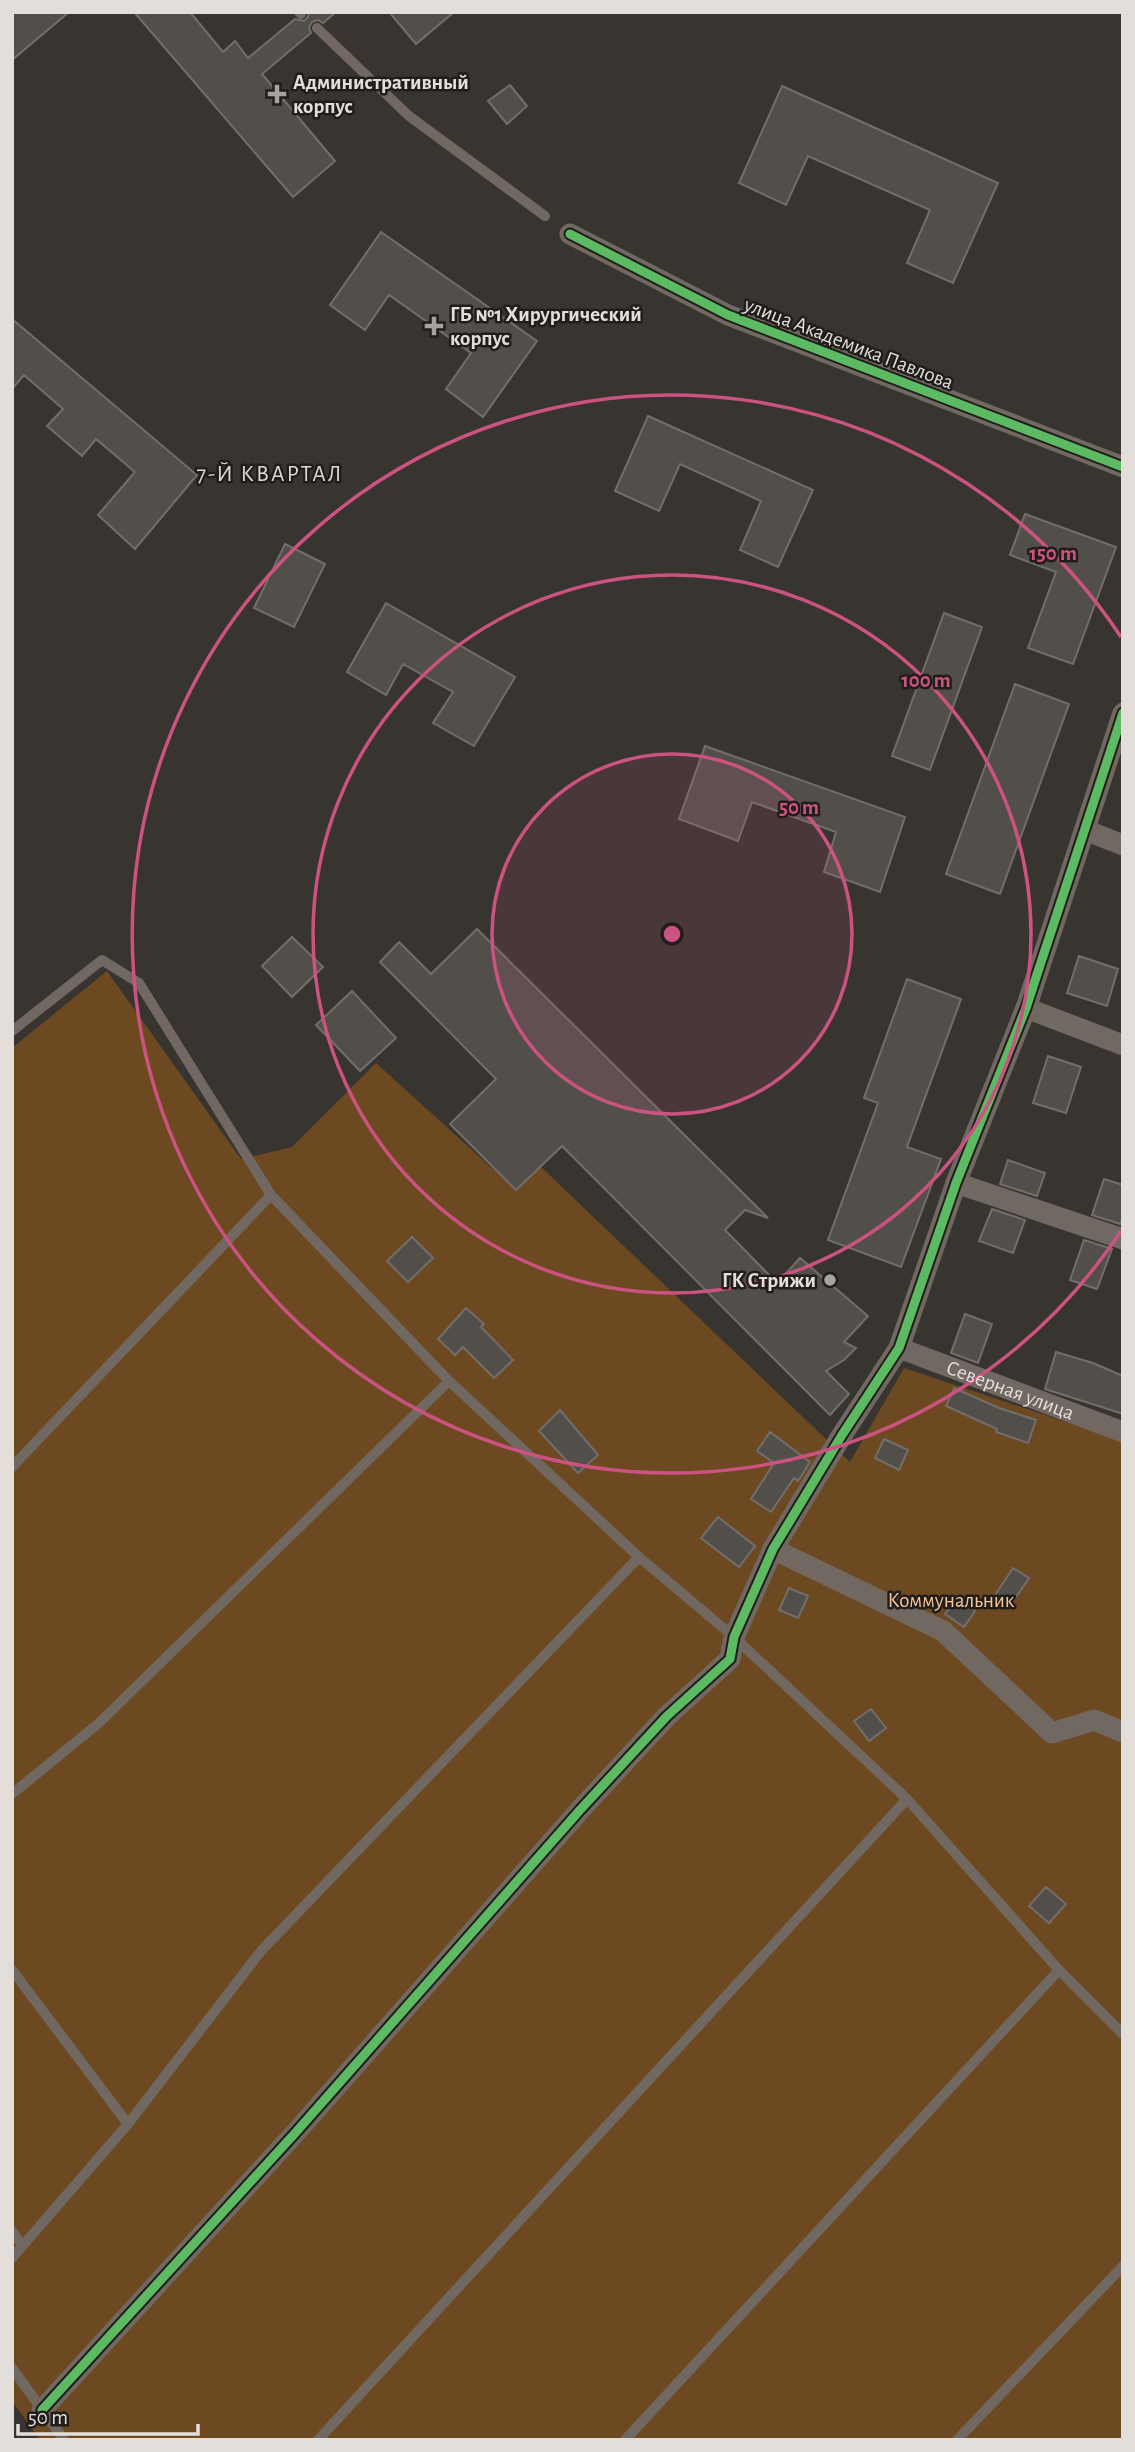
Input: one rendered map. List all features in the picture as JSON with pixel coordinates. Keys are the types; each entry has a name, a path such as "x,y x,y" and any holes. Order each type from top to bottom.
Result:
{"street":[{"name":"улица Академика Павлова","path":"570,234 728,315 1123,467"},
{"path":"43,2410 297,2130 589,1800 667,1716 730,1659 734,1637 773,1549 842,1435 900,1348 956,1183 1026,1008 1123,713"},
{"path":"1085,830 1123,845"},
{"path":"1026,1008 1123,1045"},
{"path":"956,1183 1123,1239"},
{"name":"Северная улица","path":"900,1348 1123,1432"},
{"path":"773,1549 943,1631 1052,1733 1094,1720 1123,1732"}],"lane":[{"path":"317,28 409,116 545,216"},
{"path":"12,1031 102,960 139,983 271,1195 449,1381 639,1557 734,1637 907,1799 1059,1970 1123,2034"},
{"path":"12,1467 271,1195"},
{"path":"12,1794 99,1724 449,1381"},
{"path":"12,2258 128,2124 261,1951 639,1557"},
{"path":"318,2440 907,1799"},
{"path":"12,1970 128,2124"},
{"path":"625,2440 1059,1970"},
{"path":"12,2231 22,2245"},
{"path":"957,2440 1123,2266"},
{"path":"12,2368 64,2440"}],"green space":[{"name":"Коммунальник","path":"107,971 241,1159 292,1147 376,1063 516,1190 541,1167 850,1462 904,1368 1123,1441 1123,2440 40,2440 12,2401 12,1048"}],"building":[{"path":"12,12 69,12 12,60"},
{"path":"134,12 190,12 223,52 235,41 248,58 295,19 304,21 309,12 336,12 323,23 318,20 312,22 309,27 311,33 262,74 335,161 293,197"},
{"path":"389,12 454,12 416,44"},
{"path":"510,85 527,106 507,124 488,101"},
{"path":"782,86 998,183 953,283 907,263 930,210 808,156 786,205 739,183"},
{"path":"381,232 537,341 483,417 446,389 471,353 389,295 365,330 330,305"},
{"path":"12,319 197,475 135,549 98,515 135,472 96,439 82,456 47,426 63,409 24,375 12,389"},
{"path":"648,416 813,490 778,567 740,550 761,501 680,464 659,511 615,491"},
{"path":"1025,514 1116,547 1073,664 1028,648 1056,572 1010,555"},
{"path":"285,544 325,564 294,627 254,608"},
{"path":"386,603 515,677 474,746 433,723 453,692 403,664 386,695 347,672"},
{"path":"944,613 982,627 930,770 892,756"},
{"path":"1015,684 1069,704 1000,894 946,874"},
{"path":"705,746 905,817 880,892 824,872 836,832 752,802 738,841 679,819"},
{"path":"477,929 768,1218 745,1210 725,1230 777,1283 800,1258 868,1316 844,1342 856,1348 844,1360 826,1371 849,1394 830,1415 562,1146 516,1190 450,1124 496,1079 380,962 399,942 431,974"},
{"path":"292,937 323,967 292,997 262,966"},
{"path":"1079,956 1118,969 1107,1006 1067,993"},
{"path":"907,979 961,999 907,1147 941,1159 901,1267 828,1240 878,1103 864,1098"},
{"path":"352,991 396,1038 360,1071 316,1025"},
{"path":"1048,1056 1081,1067 1066,1113 1033,1103"},
{"path":"1008,1160 1045,1173 1037,1196 1000,1184"},
{"path":"1104,1179 1123,1185 1123,1218 1120,1224 1092,1215"},
{"path":"992,1209 1025,1220 1013,1253 979,1241"},
{"path":"412,1237 433,1258 408,1282 387,1261"},
{"path":"1084,1240 1112,1249 1097,1289 1070,1280"},
{"path":"466,1308 484,1324 481,1327 513,1360 494,1378 463,1347 455,1355 438,1339"},
{"path":"965,1314 992,1324 978,1363 951,1353"},
{"path":"1056,1352 1093,1363 1123,1376 1123,1414 1045,1389"},
{"path":"954,1388 999,1408 1036,1420 1028,1443 996,1432 997,1429 946,1406"},
{"path":"560,1410 598,1455 578,1473 539,1431"},
{"path":"770,1432 810,1462 798,1481 794,1478 771,1512 751,1499 774,1463 757,1451"},
{"path":"884,1439 908,1450 899,1470 875,1458"},
{"path":"718,1517 755,1546 739,1567 701,1538"},
{"path":"1013,1568 1029,1578 1010,1606 995,1595"},
{"path":"789,1588 808,1596 798,1618 779,1610"},
{"path":"956,1599 975,1611 964,1627 945,1614"},
{"path":"871,1709 886,1728 869,1741 854,1721"},
{"path":"1046,1887 1066,1904 1049,1923 1029,1906"}],"cycle path":[{"path":"570,234 728,315 1123,467"},
{"path":"42,2410 297,2131 580,1810 667,1716 730,1659 734,1637 773,1549 899,1348 956,1183 1026,1008 1123,713"}],"place":[{"name":"Административный корпус","path":"277,94"},
{"name":"ГБ №1 Хирургический корпус","path":"434,326"},
{"name":"ГК Стрижи","path":"830,1280"}],"district":[{"name":"7-Й КВАРТАЛ","path":"270,473"}]}
